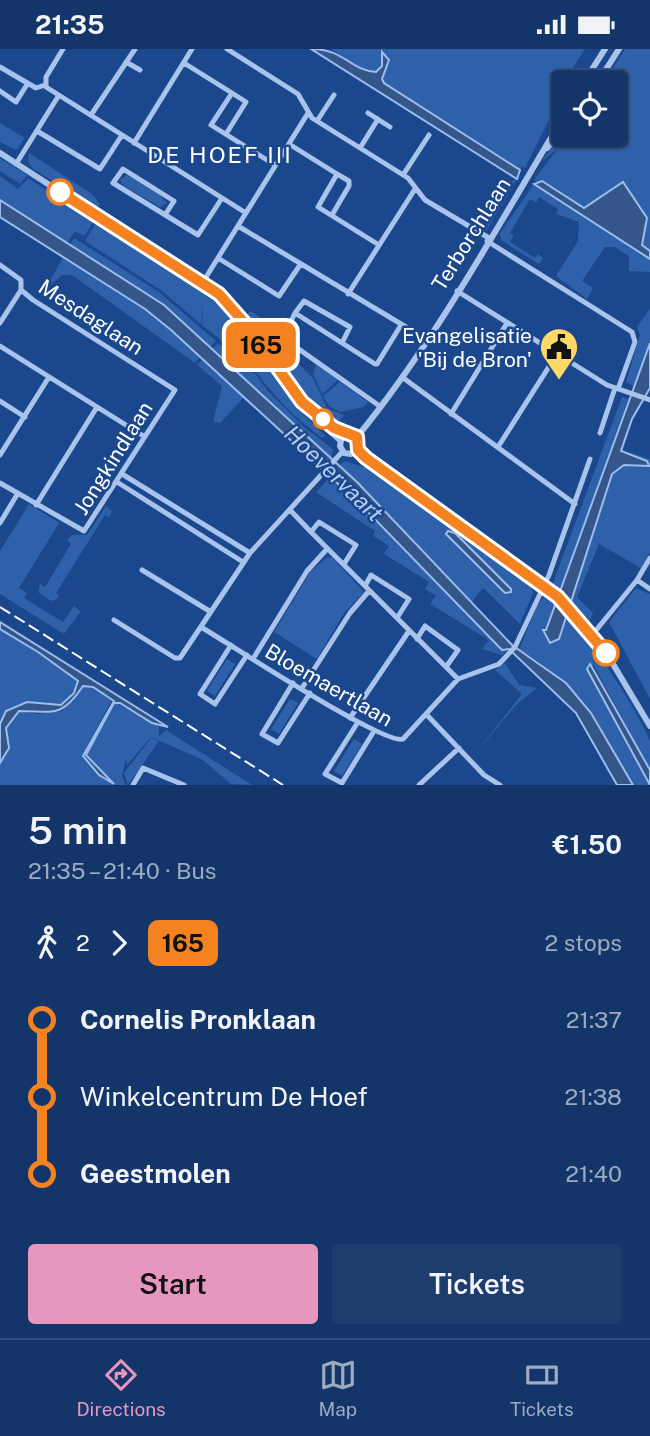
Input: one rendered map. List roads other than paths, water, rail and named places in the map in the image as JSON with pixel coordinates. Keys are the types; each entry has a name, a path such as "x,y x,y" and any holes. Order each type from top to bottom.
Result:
{"street":[{"path":"0,67 36,88 45,85 63,49"},
{"path":"91,115 135,49"},
{"path":"134,143 192,49"},
{"path":"227,49 298,94 308,113 317,121 403,175 429,202 632,332 635,342 600,433"},
{"path":"592,70 605,49"},
{"path":"606,70 619,49"},
{"path":"126,62 140,71"},
{"path":"184,63 246,102 226,134"},
{"path":"0,91 16,101 28,83"},
{"path":"45,85 246,213"},
{"path":"232,93 211,125 275,165"},
{"path":"16,164 59,95"},
{"path":"317,121 334,95"},
{"path":"203,282 308,113"},
{"path":"368,113 390,127"},
{"path":"360,148 378,119"},
{"path":"37,131 100,169 122,135"},
{"path":"403,175 429,135"},
{"name":"Terborchlaan","path":"357,437 402,377 551,138"},
{"name":"Terborchlaan","path":"543,152 551,143"},
{"path":"289,144 349,181 349,186 332,215"},
{"path":"0,153 203,282 240,316 311,411 343,438 357,437 358,450 558,597 593,634 622,676 650,726"},
{"path":"165,215 174,201 123,169 113,183 165,215 198,235 222,198"},
{"path":"337,174 318,207 379,245"},
{"path":"348,295 415,189"},
{"path":"238,226 348,295 426,339"},
{"path":"218,258 279,296 300,265"},
{"name":"Mesdaglaan","path":"0,265 21,280 21,291 175,390"},
{"path":"0,323 21,291"},
{"path":"457,291 617,389 647,399"},
{"path":"342,343 349,326 307,301 295,313 284,331 283,338 381,407"},
{"path":"295,313 377,364 401,325"},
{"path":"451,414 507,323"},
{"path":"0,346 145,437"},
{"path":"498,447 557,354"},
{"path":"0,455 49,377"},
{"path":"402,377 575,504"},
{"name":"Jongkindlaan","path":"36,505 80,532 87,529 175,390"},
{"path":"0,401 24,417"},
{"path":"0,483 36,505 97,407"},
{"path":"114,620 175,658 183,655 250,553 343,451 343,438"},
{"path":"343,451 351,454 358,450"},
{"name":"Bloemaertlaan","path":"201,627 358,722 397,741 458,680 499,664 513,649 543,587 590,459"},
{"path":"122,474 250,553"},
{"path":"117,482 243,562"},
{"path":"0,523 18,493"},
{"path":"289,510 458,680"},
{"path":"311,532 319,522 356,545 344,564"},
{"path":"253,659 307,571 327,549"},
{"path":"593,634 637,580 650,558"},
{"path":"142,570 211,612"},
{"path":"302,688 367,588 371,575 409,599 397,618"},
{"path":"637,580 650,589"},
{"path":"417,639 425,627 458,650 446,667"},
{"path":"351,717 409,631"},
{"path":"231,645 200,694 211,704 215,704 247,655"},
{"path":"293,683 262,734 278,743 310,693"},
{"path":"426,714 484,775 500,785"},
{"path":"358,722 325,773 338,781 342,783 374,731"},
{"path":"419,785 459,748"},
{"path":"133,785 143,768 184,785"}],"water":[{"path":"311,49 332,52 359,68 376,72 382,66 382,52 389,60 382,79 384,83 520,170 517,179"},
{"path":"542,181 584,208 623,182 647,218 642,245 650,251 650,259 534,184"},
{"name":"Hoevervaart","path":"0,200 164,305 357,482 512,645 566,683 591,713 633,785 617,785 576,713 509,649 502,650 361,505 145,309 0,217"},
{"path":"650,343 650,388 632,419 621,451 647,461 649,466 624,465 612,474 559,639 550,643 543,630 546,630"},
{"path":"448,531 455,533 511,592 505,593 446,534"},
{"path":"0,622 168,727 152,723 120,703 114,703 86,755 114,784 99,775 83,756 114,701 93,687 83,686 68,704 56,711 19,711 6,728 9,748 0,763 0,724 6,711 27,702 61,705 74,693 78,681 0,629"},
{"path":"590,664 650,770 650,785 587,669"}],"railway":[{"path":"0,607 283,785"}],"place":[{"name":"Evangelisatie 'Bij de Bron'","path":"559,381"}],"district":[{"name":"DE HOEF III","path":"220,154"}]}
